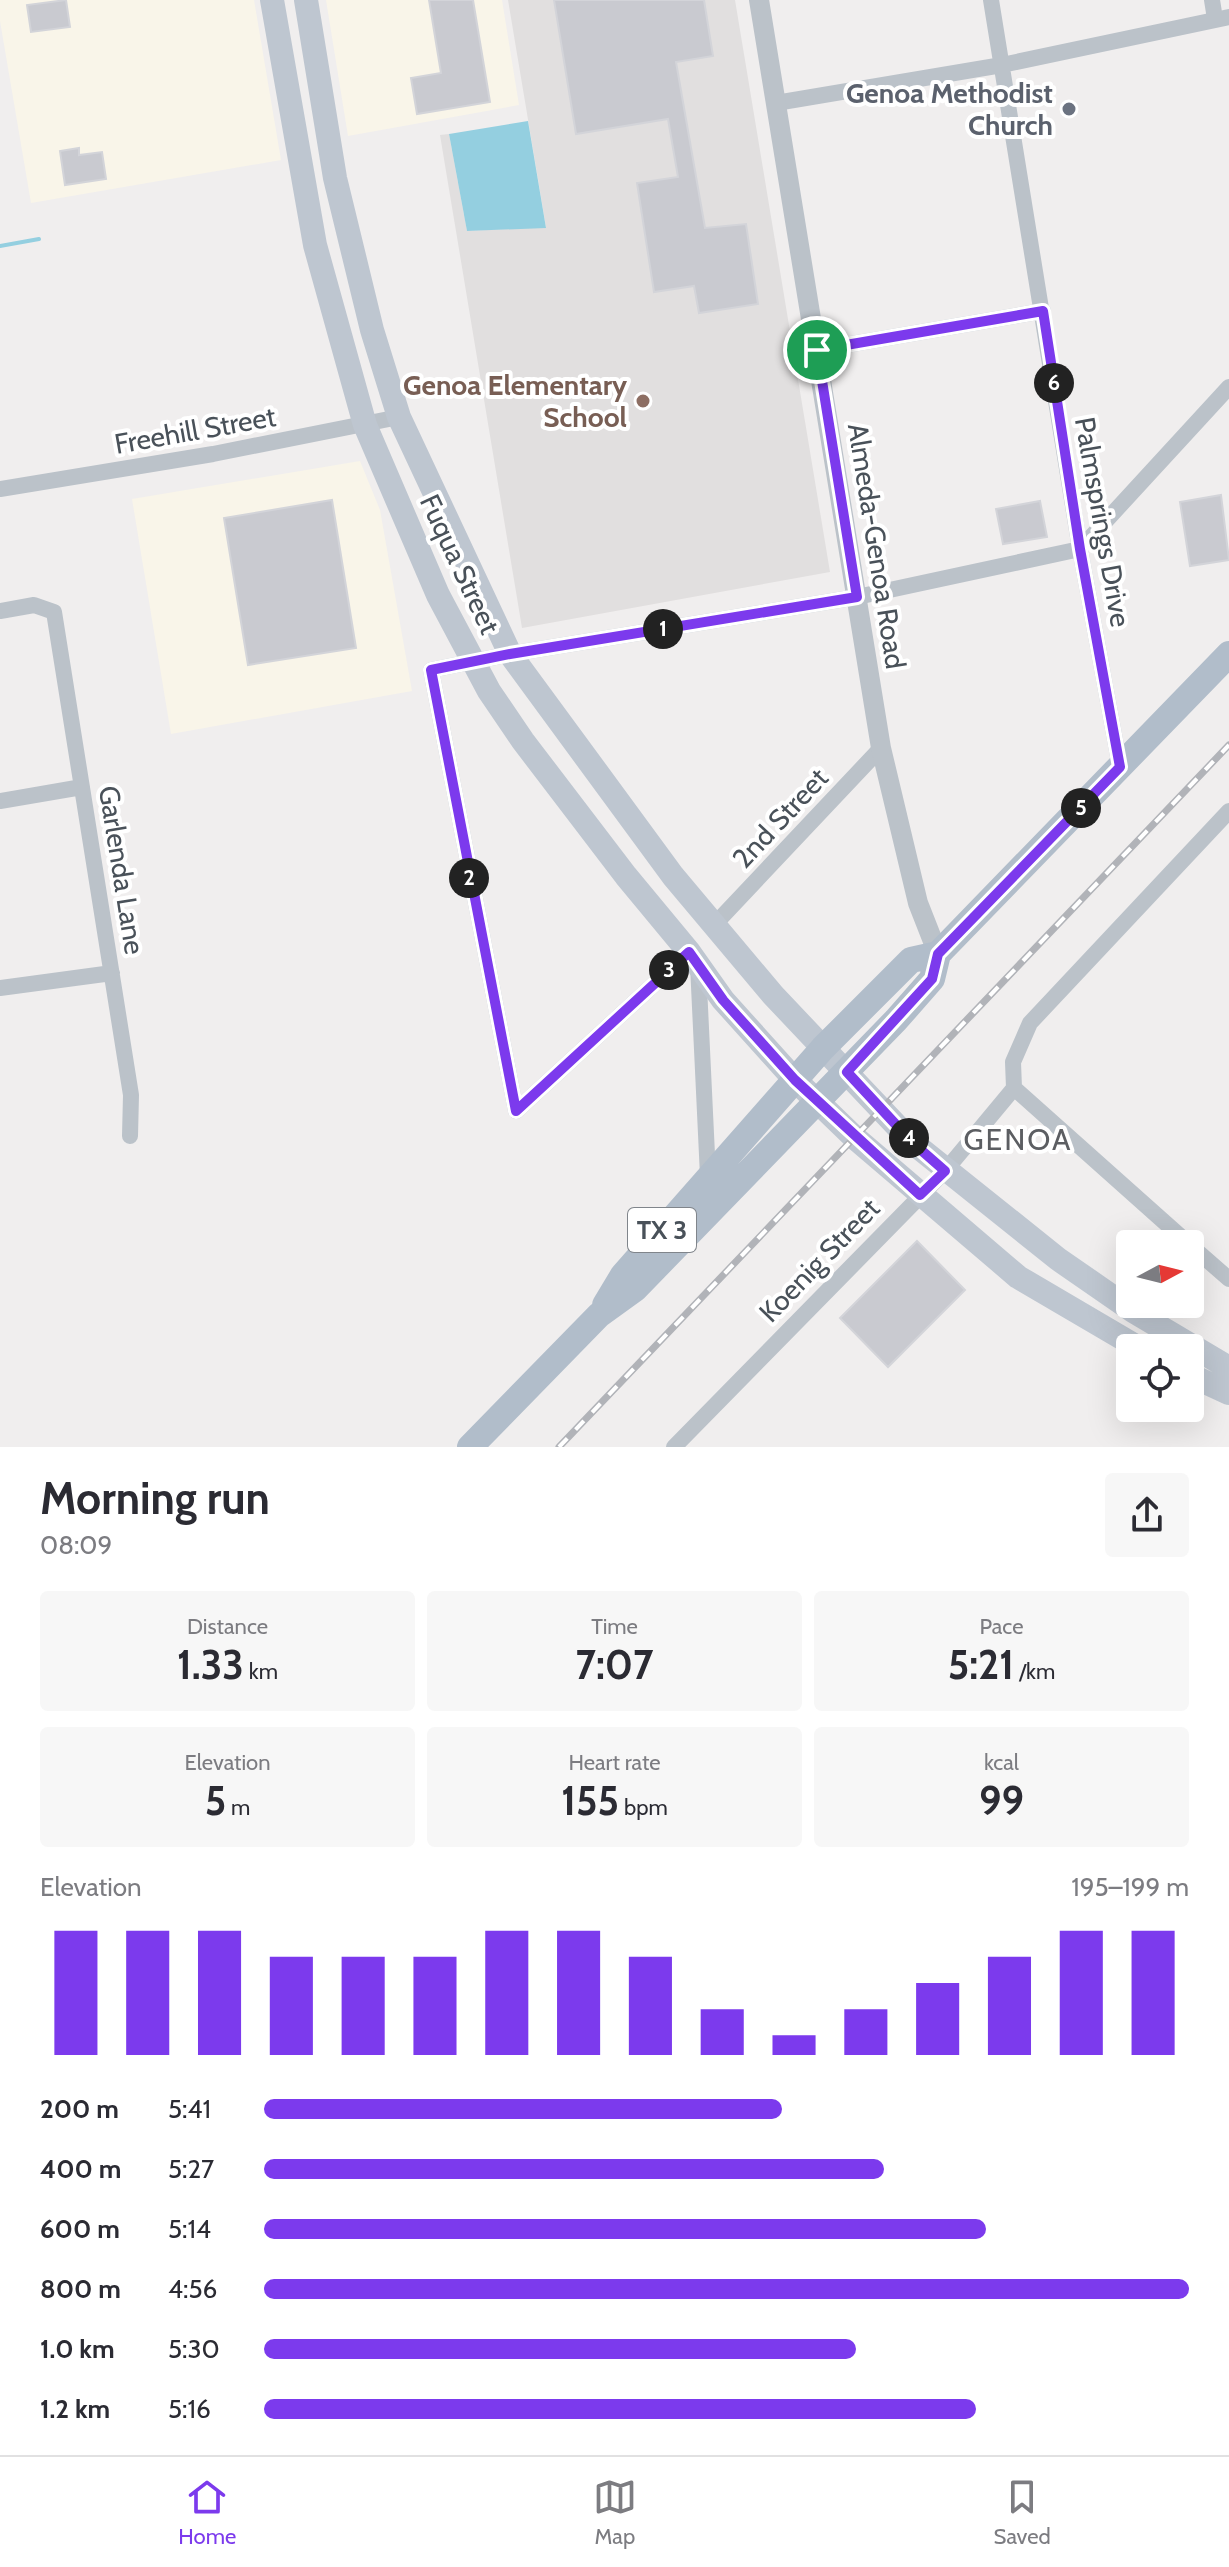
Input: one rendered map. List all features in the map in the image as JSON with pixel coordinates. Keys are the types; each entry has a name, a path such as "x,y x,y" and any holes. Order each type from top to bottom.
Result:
{"main road":[{"name":"Fuqua Street","path":"272,0 315,245 365,425 438,595 473,662 523,741 626,876 723,1000 795,1080 920,1195 1018,1277 1116,1335"},
{"name":"Fuqua Street","path":"306,0 335,178 372,330 399,417 510,654 673,876 716,923 773,995 913,1143 1058,1259 1228,1382"},
{"name":"TX 3","path":"470,1447 599,1315 635,1289 847,1072 932,979 938,954 1229,654"},
{"name":"TX 3","path":"599,1315 623,1275 823,1048 911,960 938,954"},
{"path":"1204,1378 1228,1382"}],"street":[{"name":"Almeda-Genoa Road","path":"759,0 881,748 918,903 938,954"},
{"name":"Palmsprings Drive","path":"991,0 1080,549 1120,767"},
{"path":"776,103 1002,65 1222,18 1212,0"},
{"path":"306,182 335,178"},
{"path":"817,350 1043,311"},
{"path":"693,958 516,1111 431,670 510,654 857,597 1080,549 1229,387"},
{"name":"Freehill Street","path":"0,489 213,454 399,417"},
{"name":"Garlenda Lane","path":"0,611 34,605 54,612 131,1095 130,1136"},
{"name":"2nd Street","path":"716,923 881,748"},
{"path":"0,801 82,787"},
{"path":"1172,1230 1014,1088 1013,1062 1030,1023 1229,811"},
{"path":"693,958 708,1176"},
{"path":"0,988 112,973"},
{"name":"Koenig Street","path":"674,1447 945,1171 1014,1088"},
{"path":"1204,1258 1229,1279"}],"shaded area":[{"path":"0,0 254,0 281,160 31,203 0,21"},
{"path":"326,0 502,0 519,105 348,136"},
{"name":"Genoa Elementary School","path":"508,0 735,0 830,572 522,628 440,135 449,134 467,231 546,227"},
{"path":"360,461 380,510 412,691 171,734 132,499"}],"water":[{"path":"528,121 546,228 467,231 449,134"}],"building":[{"path":"66,0 70,27 31,32 27,5"},
{"path":"429,0 473,0 490,102 417,114 411,78 441,73"},
{"path":"554,0 704,0 713,56 676,62 705,228 746,224 758,304 699,313 694,286 654,292 637,183 678,177 668,119 576,134"},
{"path":"79,148 79,155 102,152 106,179 65,185 60,151"},
{"path":"1221,495 1229,560 1190,566 1180,502"},
{"path":"332,500 356,648 248,665 224,518"},
{"path":"1040,501 1047,537 1003,544 996,509"},
{"path":"917,1241 965,1290 888,1367 840,1318"}],"waterway":[{"path":"0,246 39,239"}],"railway":[{"path":"559,1447 1229,745"}],"place":[{"name":"Genoa Methodist Church","path":"1069,109"},
{"name":"Genoa Elementary School","path":"643,401"}],"district":[{"name":"GENOA","path":"1018,1139"}],"route":[{"path":"1043,311 1080,549 1120,767 938,954 932,979 847,1072 913,1143 945,1171 920,1195 795,1080 723,1000 689,952 516,1111 475,911 431,670 510,654 857,597 817,350 1043,311"}]}
